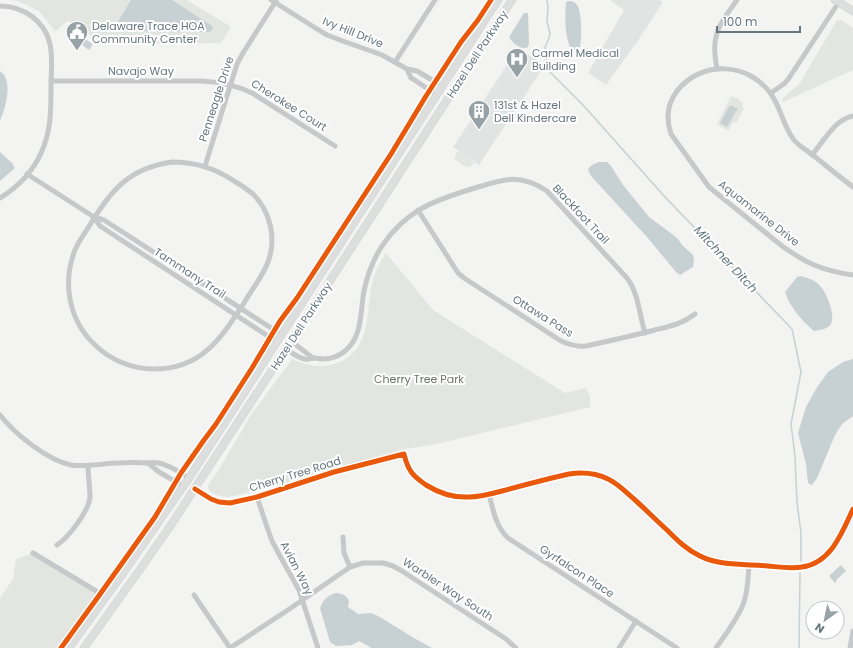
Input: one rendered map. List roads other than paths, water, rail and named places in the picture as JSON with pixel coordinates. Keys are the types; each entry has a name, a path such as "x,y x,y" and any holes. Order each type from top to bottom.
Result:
{"main road":[{"name":"Hazel Dell Parkway","path":"69,648 189,478 498,0"},
{"name":"Hazel Dell Parkway","path":"84,648 195,489 512,0"},
{"path":"837,1 853,12"}],"street":[{"path":"395,62 435,0"},
{"path":"717,69 715,49 716,34 737,0"},
{"name":"Ivy Hill Drive","path":"274,1 328,35 375,52 407,69 417,71 442,86"},
{"name":"Penneagle Drive","path":"205,166 230,84 240,58 274,1"},
{"path":"837,1 790,78 771,93 791,135 800,146 853,188"},
{"path":"0,6 22,10 35,19 42,26 47,36 51,54 51,111 48,135 45,144 39,158 27,174 12,190 0,198"},
{"name":"Aquamarine Drive","path":"771,93 762,83 739,71 727,68 708,70 689,79 675,95 669,109 668,117 671,134 709,187 782,246 811,264 829,270 853,275"},
{"name":"Ivy Hill Drive","path":"407,69 413,79 436,95"},
{"name":"Navajo Way","path":"51,81 202,81 223,82 230,84"},
{"name":"Cherokee Court","path":"230,84 252,93 335,146"},
{"path":"812,155 835,126 844,119 853,116"},
{"path":"172,162 205,166 224,175 249,191 263,207 270,223 272,242 269,261 260,278 222,336 210,349 201,355 178,366 156,369 135,367 118,361 92,343 82,330 74,313 69,294 68,276 73,255 94,217 106,200 116,188 128,178 140,171 172,162"},
{"name":"Tammany Trail","path":"27,174 94,217 104,220 238,311 277,342"},
{"name":"Blackfoot Trail","path":"286,349 305,359 323,359 334,357 344,352 351,345 358,332 368,274 381,247 392,232 404,220 432,202 505,179 524,180 540,186 547,191 627,278 635,292 645,333"},
{"name":"Ottawa Pass","path":"418,210 458,273 562,342 578,347 585,346 645,333 681,323 695,314"},
{"name":"Tammany Trail","path":"94,217 100,226 238,311 282,335"},
{"path":"291,342 313,358"},
{"path":"0,415 25,440 49,456 67,464 88,466 130,462 158,462 167,465 189,478"},
{"name":"Cherry Tree Road","path":"195,489 211,499 219,502 230,503 258,497 334,472 404,454 406,464 410,472 416,478 438,492 457,497 469,498 489,494"},
{"path":"148,463 164,475 183,486"},
{"path":"56,545 67,537 88,505 90,498 88,466"},
{"path":"489,494 570,474 588,473 609,480 623,489 684,546 699,556 722,563 788,568 802,567 822,559 832,549 853,509"},
{"name":"Gyrfalcon Place","path":"489,494 497,523 504,534 520,546 677,648"},
{"name":"Avian Way","path":"258,497 272,541 303,599 318,648"},
{"path":"848,520 853,523"},
{"path":"343,537 344,553 350,567"},
{"path":"33,553 106,597"},
{"name":"Warbler Way South","path":"230,648 350,567 363,562 383,562 393,566 506,639 516,648"},
{"path":"716,648 739,614 743,604 746,594 749,564"},
{"path":"194,596 230,648"},
{"path":"619,648 636,621"},
{"path":"850,648 853,631"}],"waterway":[{"name":"Mitchner Ditch","path":"547,0 547,21 550,34 545,47 545,52 548,70 583,105 665,197 792,329 801,372 791,424 801,533 801,561"},
{"name":"Mitchner Ditch","path":"799,648 800,573"}],"place":[{"name":"Delaware Trace HOA Community Center","path":"77,52"},
{"name":"Carmel Medical Building","path":"517,78"},
{"name":"131st & Hazel Dell Kindercare","path":"479,130"}],"park label":[{"name":"Cherry Tree Park","path":"419,379"}]}
